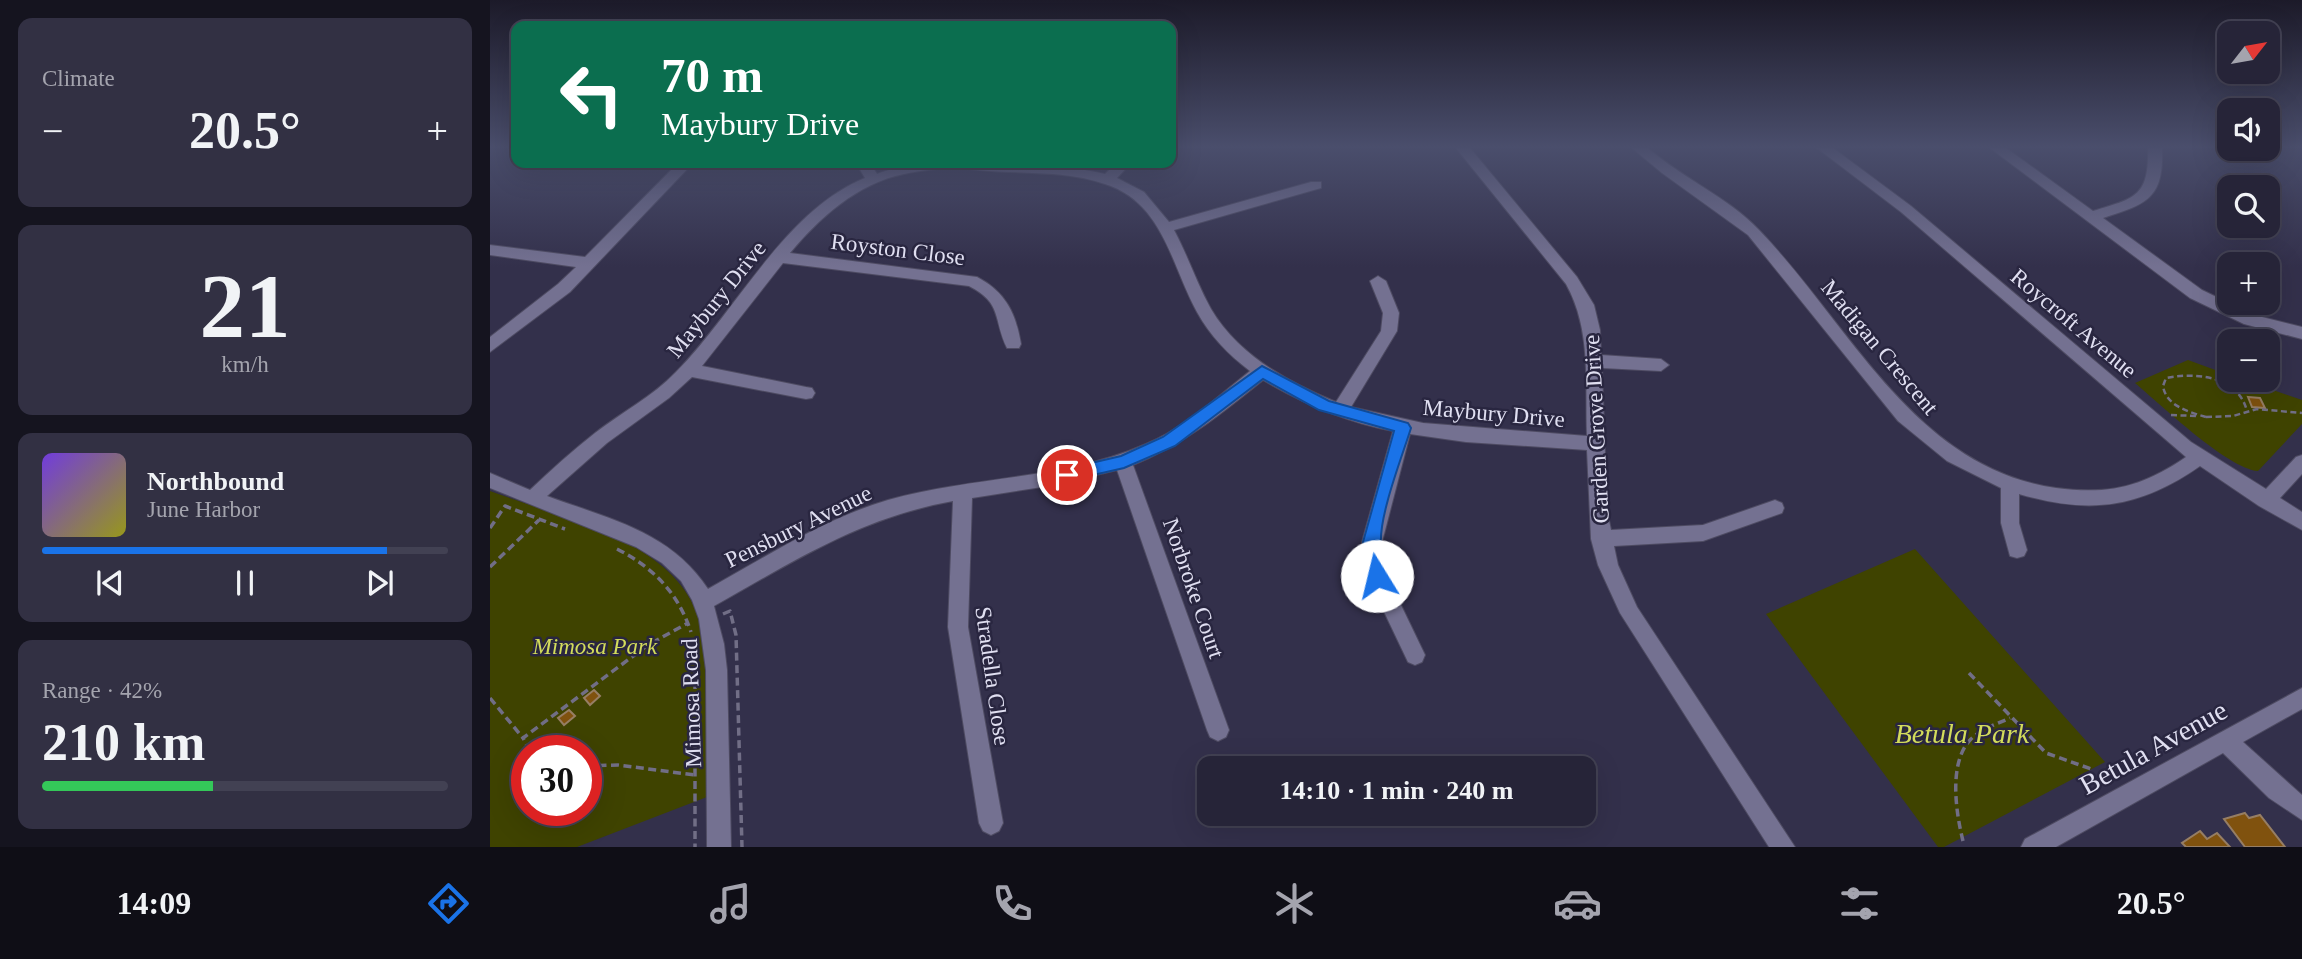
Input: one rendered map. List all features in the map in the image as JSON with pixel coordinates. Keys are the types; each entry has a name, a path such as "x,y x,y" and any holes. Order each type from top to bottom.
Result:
{"street":[{"path":"490,346 547,303 662,188"},
{"name":"Maybury Drive","path":"533,498 581,455 667,390 689,370 814,214 852,188"},
{"name":"Maybury Drive","path":"1125,188 1140,195 1153,208 1205,313 1227,341 1262,372 1294,390 1339,411 1403,428 1595,444"},
{"path":"1164,228 1307,188"},
{"name":"Garden Grove Drive","path":"1495,188 1580,292 1590,318 1601,539 1612,574 1630,613 1778,842"},
{"name":"Madigan Crescent","path":"1692,188 1724,208 1753,232 1917,429 1964,462 2010,483 2068,497 2118,496 2155,486 2199,457"},
{"name":"Roycroft Avenue","path":"1877,188 2199,457 2302,522"},
{"path":"2051,188 2181,284 2213,303 2250,320 2302,333"},
{"path":"2091,217 2147,194 2151,188"},
{"path":"490,250 588,264"},
{"name":"Royston Close","path":"779,257 972,281 991,290 1004,305 1013,344"},
{"path":"1339,411 1389,331 1391,313 1378,281"},
{"path":"1594,361 1661,366"},
{"path":"689,370 806,393"},
{"name":"Pensbury Avenue","path":"705,601 846,525 892,507 1084,472 1124,461 1175,438 1262,372"},
{"path":"1403,428 1372,542 1377,576 1415,655"},
{"name":"Norbroke Court","path":"1124,461 1218,730"},
{"path":"2266,501 2302,462"},
{"name":"Mimosa Road","path":"490,480 533,498 547,512 616,529 661,551 688,576 705,601 716,649 719,847"},
{"path":"2010,483 2010,523 2017,550"},
{"name":"Stradella Close","path":"963,492 958,627 991,823"},
{"path":"1601,539 1703,533 1739,523 1775,508"},
{"name":"Betula Avenue","path":"2036,846 2302,698"},
{"path":"2232,738 2277,790 2302,808"}],"path":[{"path":"2206,417 2182,410 2170,401 2164,388 2165,377 2193,374 2219,382 2241,396 2246,411"},
{"path":"2170,415 2233,416 2246,411 2302,413"},
{"path":"490,528 505,506 547,512 567,529"},
{"path":"490,566 547,512"},
{"path":"609,546 656,572 683,607 692,635"},
{"path":"527,735 648,645 688,623"},
{"path":"694,648 695,847"},
{"path":"1969,673 2046,753 2094,770"},
{"path":"490,698 521,735"},
{"path":"1963,841 1956,803 1964,750 1971,738 2010,718"},
{"path":"602,766 618,765 695,775"}],"green space":[{"path":"2188,360 2217,371 2217,392 2279,392 2302,400 2302,424 2258,471 2245,468 2212,448 2135,383"},
{"name":"Mimosa Park","path":"490,491 584,524 647,555 672,575 691,601 702,631 707,672 707,797 577,847 490,847"},
{"name":"Betula Park","path":"1915,549 2105,762 1944,847 1938,847 1766,614"}],"building":[{"path":"2248,397 2260,398 2265,408 2252,407"},
{"path":"594,690 600,696 590,705 584,698"},
{"path":"569,710 575,716 564,725 558,718"},
{"path":"2245,813 2249,818 2260,815 2285,847 2245,847 2224,819"},
{"path":"2200,831 2207,839 2217,833 2230,847 2186,847 2182,843"}],"route":[{"path":"1067,475 1124,461 1169,442 1262,372 1339,411 1403,428 1375,523 1372,542 1377,576"}]}
